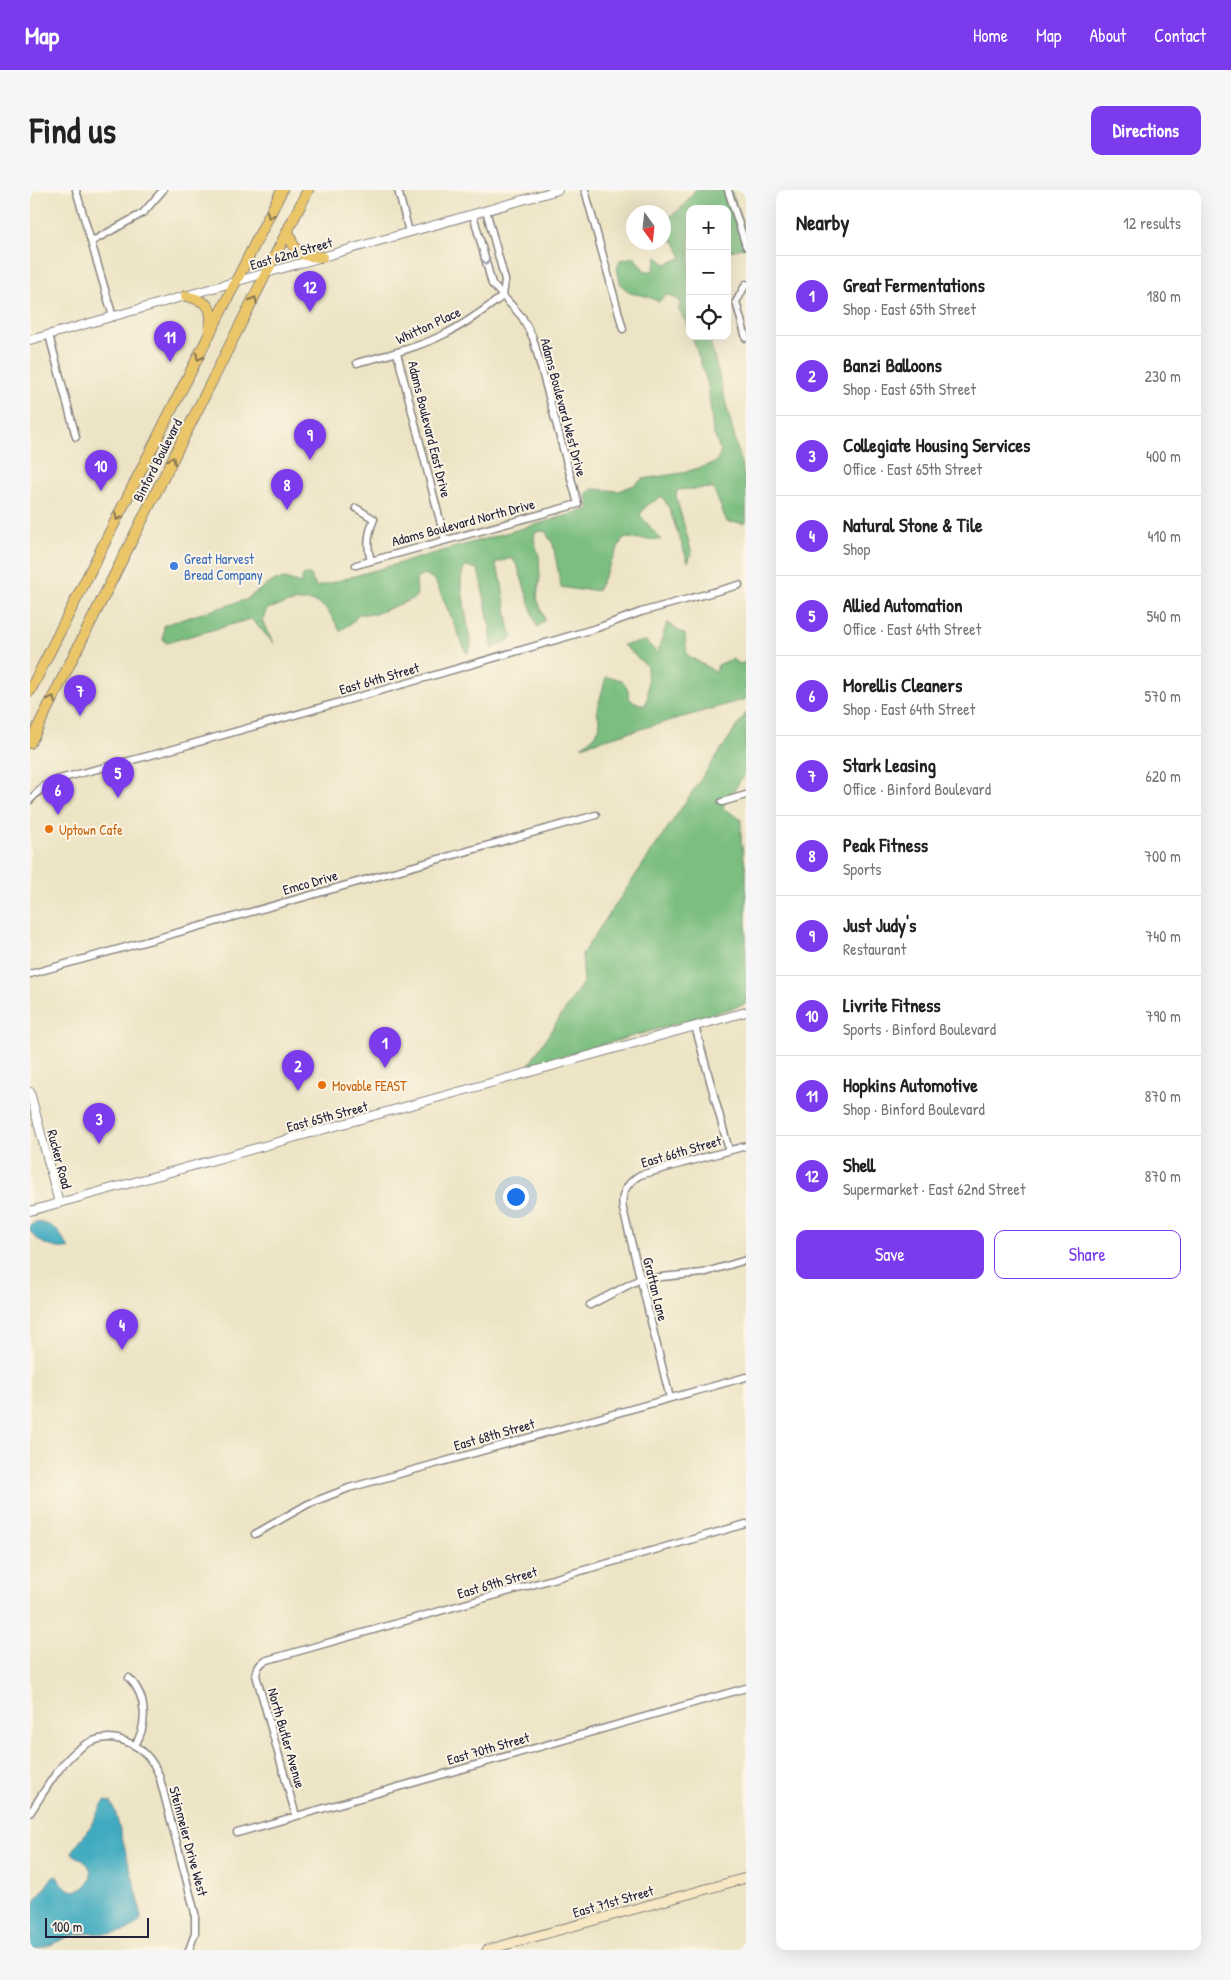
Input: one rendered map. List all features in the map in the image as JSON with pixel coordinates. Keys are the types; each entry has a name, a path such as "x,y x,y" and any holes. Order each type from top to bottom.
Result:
{"main road":[{"name":"Binford Boulevard","path":"30,691 282,190"},
{"name":"Binford Boulevard","path":"30,743 308,190"},
{"path":"288,230 293,248 296,251 308,257 322,257"},
{"path":"186,296 198,299 208,306 212,316 208,338"},
{"name":"East 71st Street","path":"487,1950 746,1878"}],"street":[{"path":"76,190 112,313"},
{"path":"91,242 143,213 157,200 163,190"},
{"path":"398,190 409,232"},
{"name":"East 62nd Street","path":"30,340 112,313 186,296 555,190"},
{"path":"585,190 622,329"},
{"path":"728,190 746,246"},
{"path":"486,210 505,280 503,296"},
{"name":"Adams Boulevard West Drive","path":"473,214 492,284 522,317 533,338 578,504"},
{"path":"746,284 736,302 746,338"},
{"name":"Whitton Place","path":"357,363 418,346 453,330 503,296"},
{"path":"49,335 76,437"},
{"name":"Adams Boulevard East Drive","path":"397,353 445,540"},
{"name":"Adams Boulevard North Drive","path":"356,565 578,504"},
{"path":"356,508 374,519 370,528 368,542 372,561"},
{"name":"East 64th Street","path":"30,800 39,790 59,779 163,752 598,628 642,612 739,584"},
{"path":"722,802 746,795"},
{"name":"Emco Drive","path":"30,974 596,815"},
{"name":"East 65th Street","path":"30,1211 746,1012"},
{"path":"695,1026 729,1150"},
{"name":"Rucker Road","path":"30,1092 59,1203"},
{"name":"East 66th Street","path":"626,1187 640,1175 746,1146"},
{"name":"Grattan Lane","path":"626,1187 623,1193 622,1206 670,1398"},
{"path":"590,1305 640,1279 704,1273 746,1260"},
{"name":"East 68th Street","path":"256,1534 308,1504 349,1488 746,1377"},
{"name":"East 69th Street","path":"258,1667 264,1661 273,1658 746,1524"},
{"name":"North Butler Avenue","path":"258,1667 256,1675 296,1816"},
{"path":"30,1812 67,1758 82,1746 93,1740 106,1738 119,1739 135,1745 144,1728 144,1715 137,1689 128,1678"},
{"name":"East 70th Street","path":"237,1832 746,1688"},
{"name":"Steinmeier Drive West","path":"135,1745 149,1758 159,1775 195,1910 196,1933 189,1950"}],"green space":[{"path":"695,190 731,190 746,234 746,247 731,251 731,205 686,205 686,323 679,310 680,301 670,295 664,296 659,302 646,296 630,293 621,285 617,269 620,260 634,257 645,271 653,271 657,257 666,264 682,258 675,242 671,240 671,215 685,204"},
{"path":"693,340 710,340 746,483 746,523 727,522 713,488 677,490 676,497 692,553 688,562 669,508 662,496 645,507 640,515 661,540 623,538 597,591 561,587 553,544 545,531 535,532 534,540 539,556 540,577 537,598 545,620 537,627 518,567 512,558 495,563 501,579 509,627 513,637 492,649 490,626 478,569 466,566 462,573 461,583 471,647 467,654 435,580 425,574 416,579 417,595 413,599 375,614 358,614 354,621 340,631 329,612 321,605 314,602 298,601 267,609 262,621 274,643 251,619 166,643 163,639 164,625 248,599 275,580 284,579 301,584 303,575 310,574 316,587 590,509 586,494 593,489 619,491 643,479 682,473 715,463 721,452 713,432 708,385"},
{"path":"667,623 685,635 687,655 716,672 718,665 732,659 740,664 746,662 746,699 581,746 594,737 600,726 597,710 606,677 624,682 630,700 645,706 648,695 647,666 623,645 646,641 657,653"},
{"path":"746,713 746,772 722,808 741,819 741,840 746,871 746,1004 528,1066 584,981 582,954"}],"water":[{"path":"36,1222 43,1223 57,1230 69,1249 52,1247 38,1240 30,1231 31,1225"},
{"path":"105,1801 111,1802 115,1811 140,1906 141,1919 135,1926 127,1930 74,1935 42,1948 30,1950 30,1909 51,1879 56,1876 65,1887 72,1890 82,1889 89,1882 91,1872 89,1867 72,1852 89,1829"}],"place":[{"name":"Shell","path":"310,312"},
{"name":"Hopkins Automotive","path":"170,362"},
{"name":"Just Judy's","path":"310,460"},
{"name":"Livrite Fitness","path":"101,491"},
{"name":"Peak Fitness","path":"287,510"},
{"name":"Great Harvest Bread Company","path":"174,566"},
{"name":"Stark Leasing","path":"80,716"},
{"name":"Allied Automation","path":"118,798"},
{"name":"Morellis Cleaners","path":"58,815"},
{"name":"Uptown Cafe","path":"49,829"},
{"name":"Great Fermentations","path":"385,1068"},
{"name":"Movable FEAST","path":"322,1085"},
{"name":"Banzi Balloons","path":"298,1091"},
{"name":"Collegiate Housing Services","path":"99,1144"},
{"name":"Natural Stone & Tile","path":"122,1350"}]}
